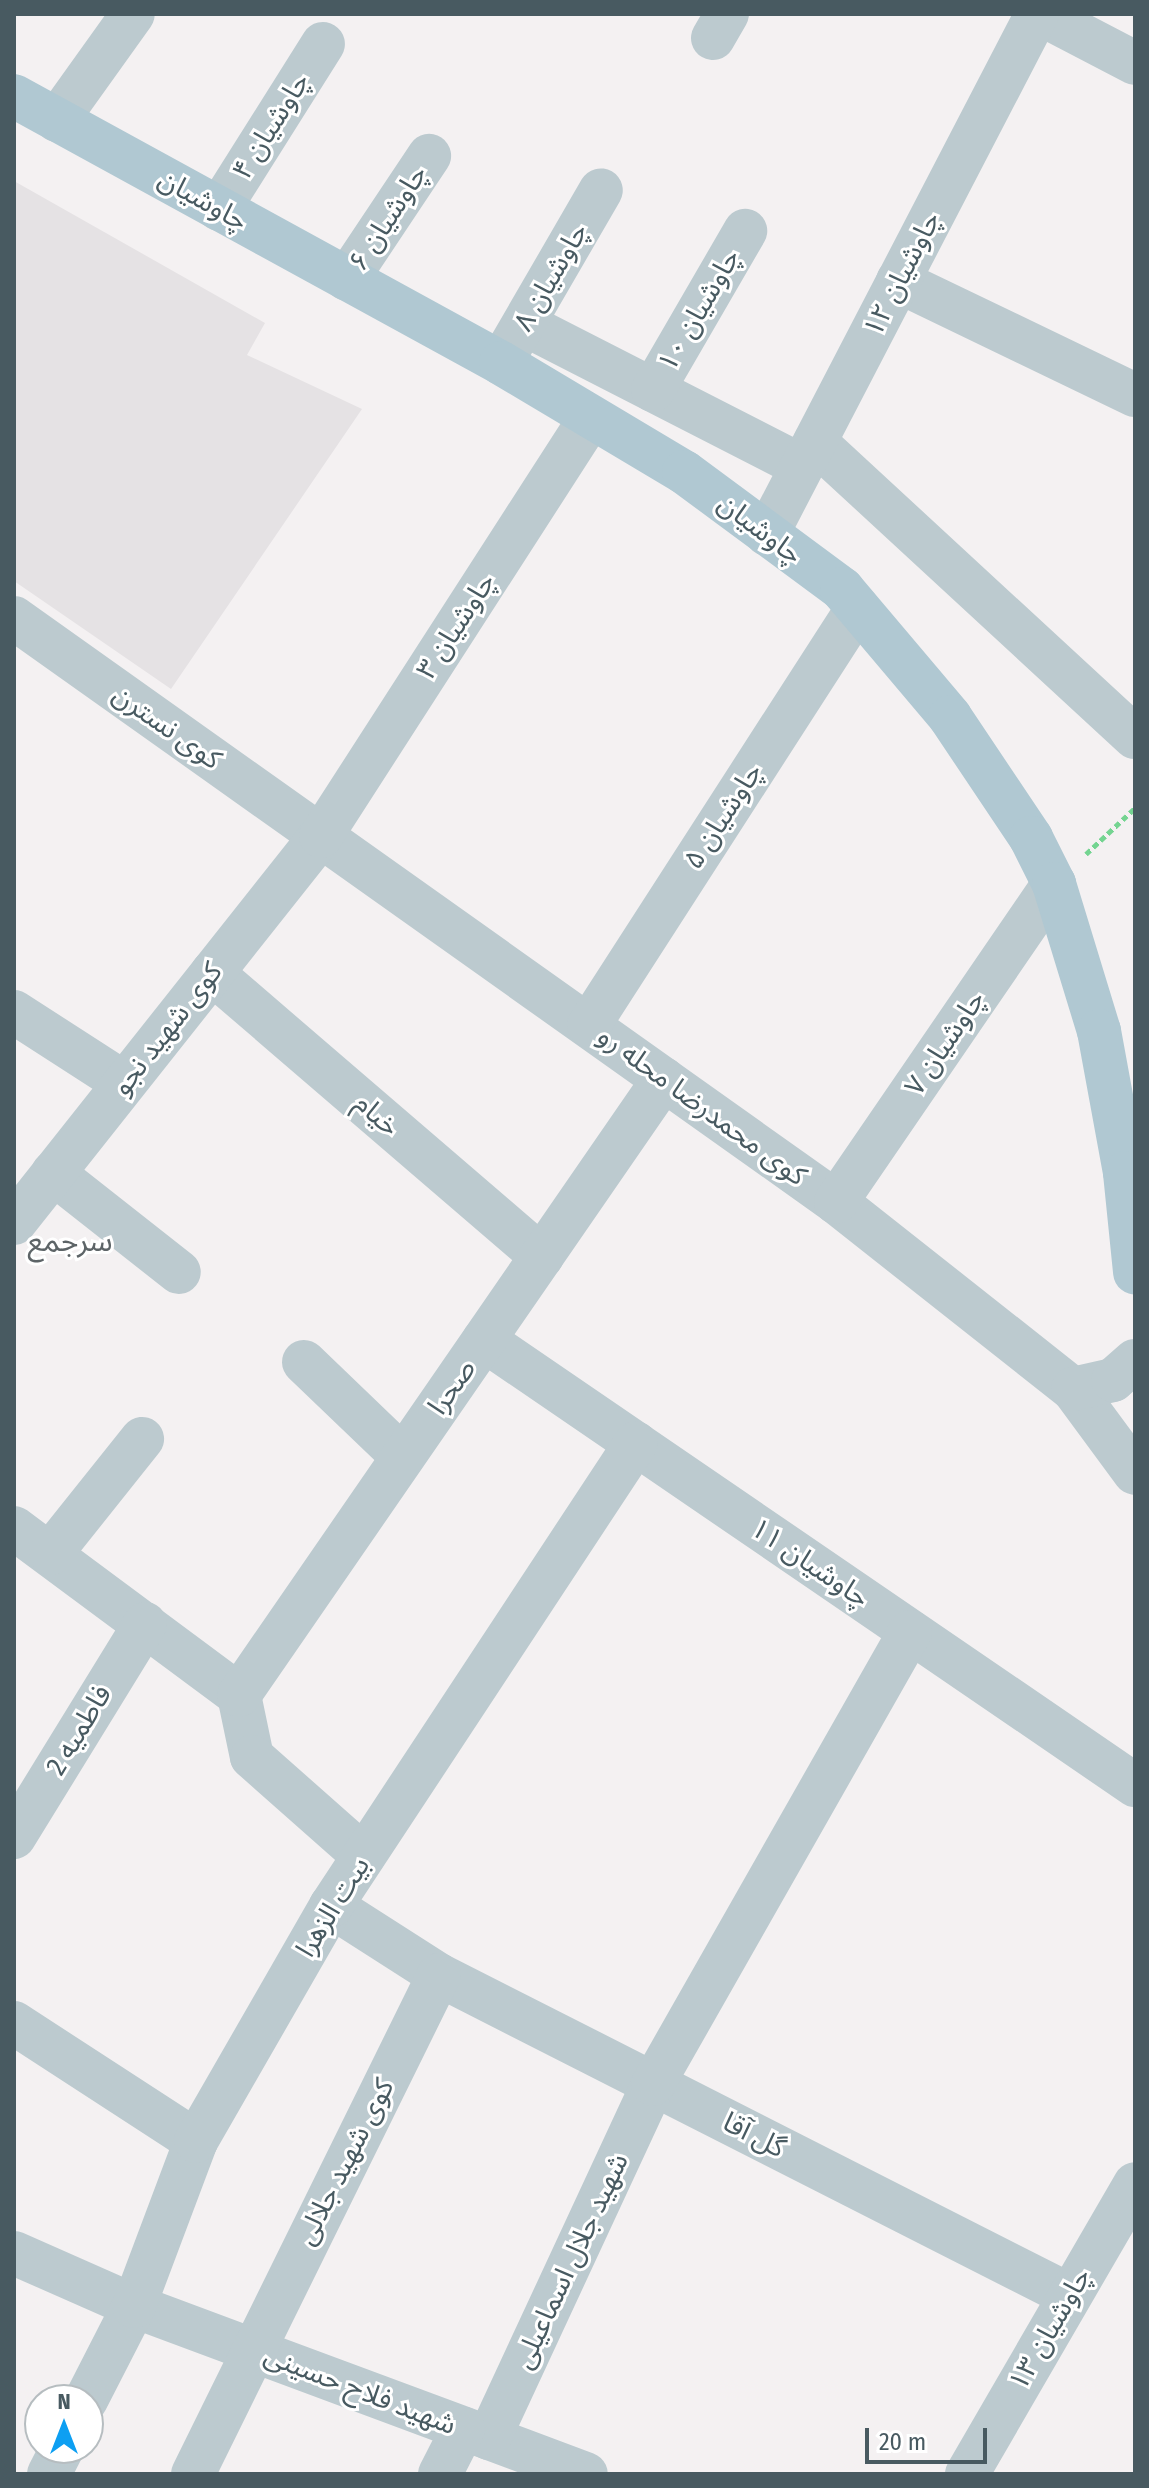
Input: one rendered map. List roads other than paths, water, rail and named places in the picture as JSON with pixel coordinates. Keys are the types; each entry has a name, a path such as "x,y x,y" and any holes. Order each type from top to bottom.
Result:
{"main road":[{"name":"چاوشیان","path":"14,96 501,363 684,472 858,608 950,717 1031,838 1054,884 1099,1031 1125,1173 1135,1272"}],"street":[{"path":"57,120 133,14"},
{"path":"1039,14 1135,63"},
{"name":"چاوشیان ۱۲","path":"767,534 1039,14"},
{"name":"چاوشیان ۴","path":"219,209 323,44"},
{"name":"چاوشیان ۶","path":"347,279 429,156"},
{"name":"چاوشیان ۸","path":"501,363 601,190"},
{"name":"چاوشیان ۱۰","path":"653,390 745,231"},
{"path":"898,281 1135,395"},
{"path":"524,324 653,390 808,454 1135,737"},
{"name":"چاوشیان ۳","path":"321,836 591,417"},
{"name":"چاوشیان ۵","path":"589,1025 858,608"},
{"name":"کوی نسترن","path":"14,618 321,836"},
{"name":"کوی شهید نجو","path":"18,1211 53,1173 321,836"},
{"name":"کوی محمدرضا محله رو","path":"321,836 836,1202 1073,1389 1135,1473"},
{"name":"چاوشیان ۷","path":"836,1202 1054,884"},
{"name":"خیام","path":"212,973 542,1257"},
{"path":"14,1012 124,1083"},
{"name":"صحرا","path":"239,1695 664,1079"},
{"path":"53,1173 179,1272"},
{"name":"چاوشیان ۱۱","path":"484,1340 1135,1785"},
{"path":"1073,1389 1113,1380 1135,1361"},
{"path":"304,1362 403,1457"},
{"path":"51,1553 142,1439"},
{"name":"بیت الزهرا","path":"94,2384 134,2306 196,2141 331,1906 636,1443"},
{"path":"14,1528 239,1695 252,1757 364,1856"},
{"name":"فاطمیه 2","path":"14,1837 145,1624"},
{"name":"شهید جلال اسماعیلی","path":"440,2474 476,2433 653,2084 910,1632"},
{"name":"گل آقا","path":"331,1906 439,1975 1069,2295"},
{"name":"کوی شهید جلالی","path":"193,2474 250,2348 439,1975"},
{"path":"14,2023 196,2141"},
{"name":"چاوشیان ۱۳","path":"967,2474 1135,2184"},
{"name":"شهید فلاح حسینی","path":"14,2253 134,2306 586,2474"}],"district":[{"name":"سرجمع","path":"70,1241"}]}
